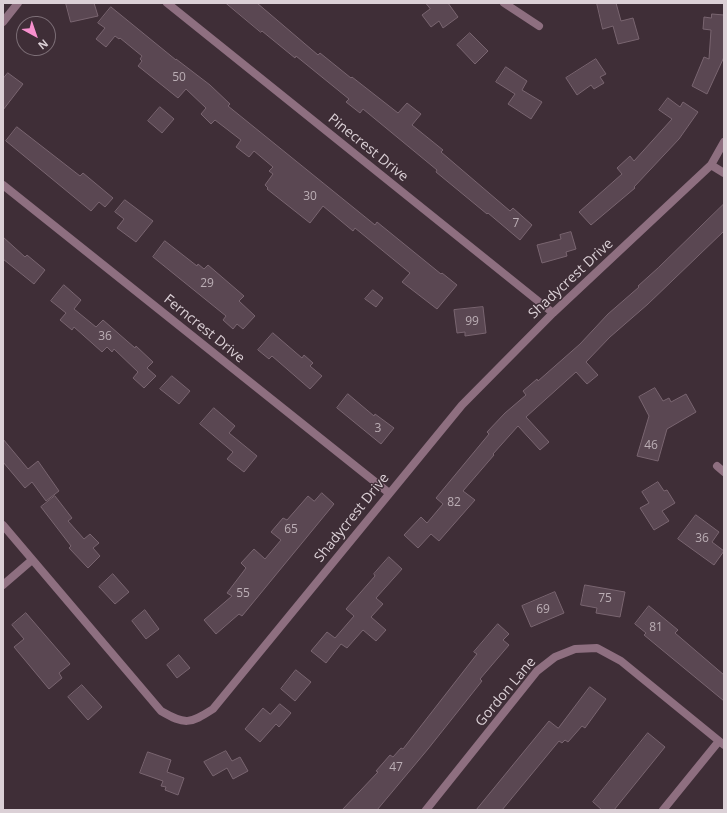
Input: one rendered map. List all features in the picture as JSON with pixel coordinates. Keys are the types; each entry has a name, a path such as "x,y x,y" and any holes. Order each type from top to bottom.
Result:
{"street":[{"path":"3,22 18,3"},
{"name":"Pinecrest Drive","path":"167,3 553,312"},
{"path":"504,3 539,26"},
{"name":"Shadycrest Drive","path":"3,525 161,711 179,721 198,719 213,709 462,405 553,312 712,165 724,142"},
{"path":"712,165 724,173"},
{"name":"Ferncrest Drive","path":"3,185 389,493"},
{"path":"717,466 724,472"},
{"path":"3,585 32,560"},
{"name":"Gordon Lane","path":"426,810 537,671 554,657 575,649 597,648 621,661 722,743"},
{"path":"663,810 722,743"}],"building":[{"path":"66,3 94,3 98,16 71,22"},
{"path":"226,3 257,3 318,55 320,53 398,113 407,103 421,114 412,125 443,150 441,152 510,211 513,208 532,225 520,240 436,172 437,170 363,109 360,113 346,102 349,99 296,56 295,58 262,31 261,32"},
{"path":"426,3 448,3 458,17 443,28 439,21 431,27 422,15 430,9"},
{"path":"597,3 616,3 621,21 633,18 639,39 618,44 613,26 603,29"},
{"path":"111,7 176,60 210,85 230,104 228,106 375,225 377,222 441,274 442,273 457,285 437,309 402,282 410,273 355,228 353,231 323,206 310,223 267,189 268,188 265,185 273,174 269,171 273,167 254,151 249,157 236,147 241,140 215,120 211,124 201,114 206,108 186,89 178,98 138,66 142,61 140,59 142,56 120,38 119,39 115,36 106,47 96,39 105,28 98,23"},
{"path":"712,14 724,15 724,57 707,94 692,86 704,57 709,59 711,30 703,29 704,17 711,18"},
{"path":"470,33 488,51 475,64 457,45"},
{"path":"596,59 606,74 600,77 604,83 594,89 591,85 577,95 566,78"},
{"path":"506,67 527,81 522,90 542,102 531,119 508,104 515,94 496,82"},
{"path":"8,73 23,84 3,110 3,79"},
{"path":"668,98 680,107 683,102 698,112 679,139 634,187 635,188 591,225 579,212 622,174 617,168 630,156 634,161 672,119 659,110"},
{"path":"160,107 174,119 162,133 148,121"},
{"path":"17,127 80,176 83,173 113,198 105,207 99,202 91,211 6,141"},
{"path":"125,200 153,221 136,242 117,228 124,219 115,212"},
{"path":"724,204 724,231 648,304 610,337 586,362 598,375 587,384 576,372 526,417 549,442 540,450 518,426 463,491 475,500 439,541 431,534 418,548 404,535 421,517 427,523 443,504 436,498 489,434 487,432 505,413 526,395 523,391 537,379 538,381 580,344 608,314 639,287 638,286"},
{"path":"571,232 576,249 566,252 567,256 542,263 537,245 561,239 560,235"},
{"path":"3,237 25,257 27,255 45,270 34,284 3,259"},
{"path":"165,241 197,266 198,264 204,269 208,265 244,296 239,301 255,316 243,329 237,324 233,329 223,320 226,316 153,257"},
{"path":"64,285 81,300 74,309 96,327 103,320 135,348 136,346 153,362 147,368 156,376 144,388 133,378 138,372 114,349 112,352 107,347 102,352 74,327 72,330 60,320 66,313 51,301"},
{"path":"373,290 383,298 376,307 365,299"},
{"path":"483,307 486,333 465,336 465,332 457,333 454,310"},
{"path":"273,333 302,358 304,355 313,363 310,366 322,376 310,389 272,356 269,359 258,350"},
{"path":"172,376 190,391 179,404 160,389"},
{"path":"655,388 663,401 669,398 671,402 686,394 696,412 667,429 658,461 637,456 649,416 639,397"},
{"path":"348,394 374,416 375,414 394,428 381,444 337,408"},
{"path":"214,408 235,426 229,433 257,456 244,472 227,459 233,452 200,424"},
{"path":"3,439 28,469 38,461 59,491 46,501 32,482 25,488 3,462"},
{"path":"658,482 664,491 667,490 675,503 662,511 669,521 654,530 640,508 649,503 642,492"},
{"path":"322,493 334,504 242,616 239,614 216,634 204,620 232,596 227,593 246,568 241,563 254,549 265,559 281,540 271,532 283,518 287,520 308,496 314,501"},
{"path":"55,496 72,518 68,521 84,539 90,534 99,543 93,548 100,556 88,568 69,548 71,546 41,507"},
{"path":"696,515 719,532 712,542 724,551 714,565 678,539"},
{"path":"389,557 402,569 376,598 383,604 371,617 386,630 376,641 363,630 347,648 341,644 326,663 311,651 327,632 335,638 354,616 346,609 375,576 374,574"},
{"path":"113,574 129,592 115,604 99,587"},
{"path":"585,585 625,592 620,617 596,613 597,608 581,605"},
{"path":"555,592 564,613 531,627 522,606"},
{"path":"649,606 678,630 675,633 724,675 724,701 644,635 646,633 635,624"},
{"path":"145,610 159,629 146,639 132,621"},
{"path":"26,613 70,664 59,673 62,678 49,689 14,647 24,639 12,625"},
{"path":"498,624 509,634 503,640 509,645 480,679 482,681 428,749 377,810 342,810 378,772 376,771 390,755 393,757 401,748 403,749 477,654 474,652"},
{"path":"179,655 190,668 177,678 167,665"},
{"path":"296,670 311,682 295,701 281,689"},
{"path":"82,685 102,707 88,720 68,697"},
{"path":"590,687 606,699 585,728 582,726 568,742 565,740 562,743 559,741 502,810 476,810 549,721 558,728"},
{"path":"280,704 291,713 279,727 276,724 260,742 245,729 263,708 270,714"},
{"path":"648,733 665,747 614,810 602,810 593,802"},
{"path":"226,751 232,761 240,757 248,771 233,779 227,768 213,776 204,762"},
{"path":"148,752 171,760 167,772 184,778 178,795 165,790 166,787 161,786 163,781 140,773"}]}
